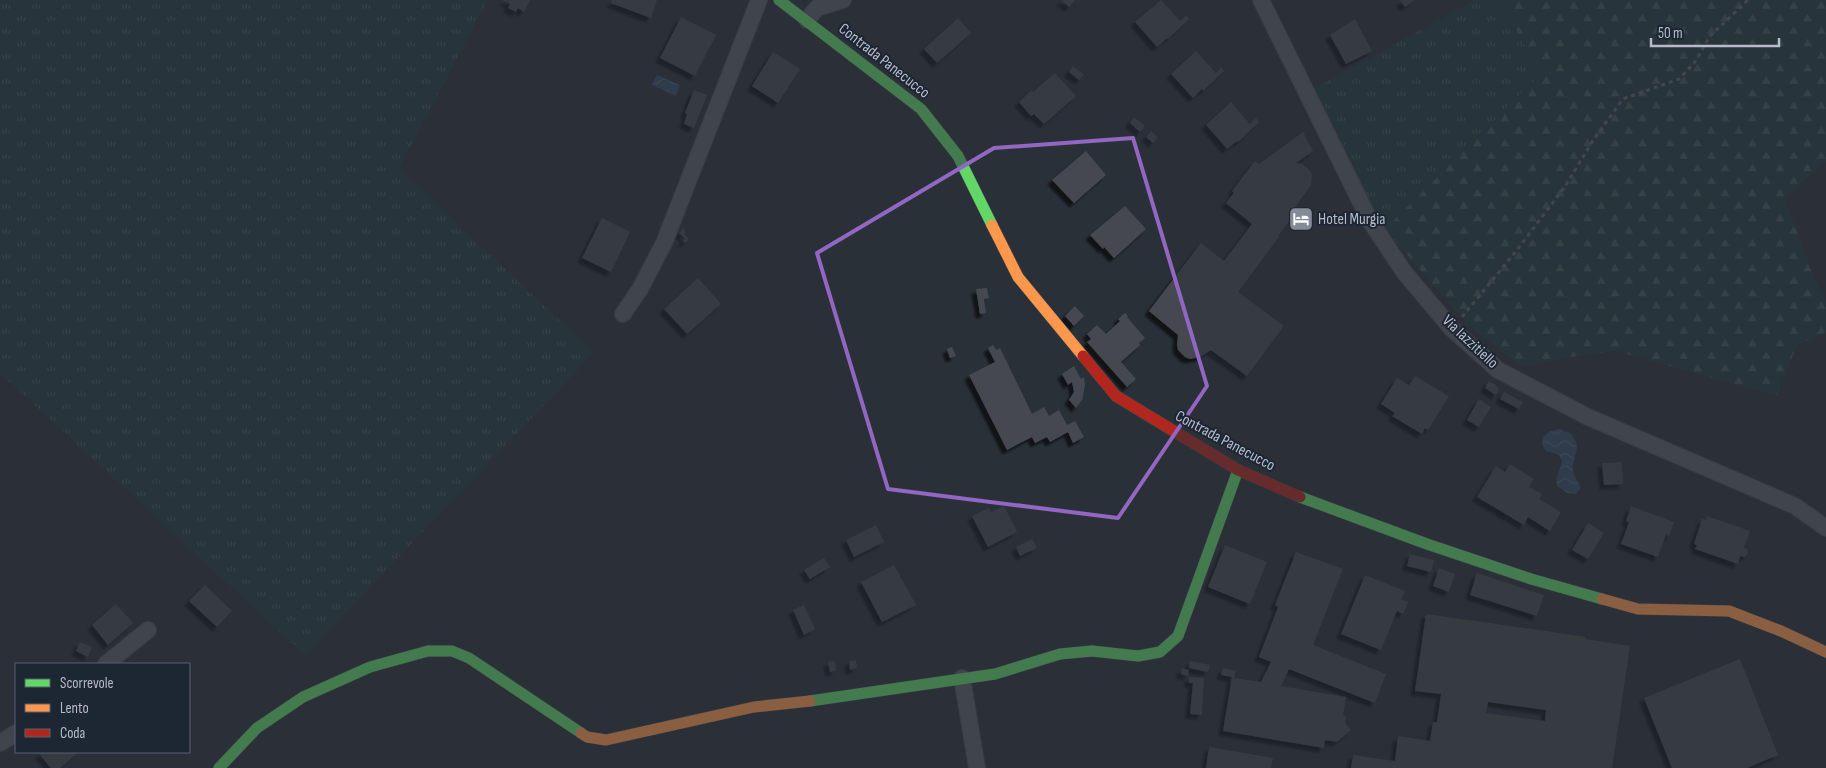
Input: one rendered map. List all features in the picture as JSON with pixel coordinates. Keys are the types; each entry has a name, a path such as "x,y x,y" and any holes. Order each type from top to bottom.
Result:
{"street":[{"path":"623,314 640,289 664,244 759,0"},
{"name":"Contrada Panecucco","path":"779,0 921,109 958,156 1018,277 1116,396 1163,426 1238,470 1310,501 1427,544 1531,579 1638,609 1728,611 1781,631 1826,652"},
{"path":"806,20 817,8 842,0"},
{"name":"Via Iazzitiello","path":"1261,0 1369,219 1404,272 1452,329 1498,370 1588,417 1795,506 1826,528"},
{"path":"219,768 257,728 303,697 370,667 428,652 452,651 469,658 587,737 606,740 754,706 840,698 995,674 1060,654 1092,652 1138,656 1160,652 1178,636 1238,470"},
{"path":"107,663 148,630"},
{"path":"962,678 977,768"},
{"path":"0,743 15,734"}],"path":[{"path":"1452,329 1513,255 1564,188 1594,139 1623,99 1679,79 1694,62 1710,36 1748,0"}],"highlighted area":[{"path":"1133,138 1207,386 1118,518 888,489 817,253 994,148"}],"green space":[{"path":"0,0 488,0 399,168 594,353 305,655 0,373"},
{"path":"1475,0 1498,0 1542,73 1386,228 1362,187 1313,89"},
{"path":"1498,0 1826,0 1826,162 1784,197 1816,282 1826,300 1826,332 1797,345 1777,396 1615,351 1563,358 1523,367 1474,330 1392,237 1386,228 1542,73"}],"water":[{"path":"657,75 680,85 676,96 652,85"},
{"path":"1559,429 1570,433 1576,443 1573,470 1581,488 1576,494 1567,493 1557,486 1556,482 1562,461 1561,458 1557,454 1546,451 1542,445 1543,437 1548,432"}],"building":[{"path":"503,0 530,0 524,12 518,8 516,12 508,8 510,4"},
{"path":"612,0 657,0 651,18 611,3"},
{"path":"1061,0 1075,0 1069,7"},
{"path":"1161,0 1180,21 1186,16 1189,19 1157,47 1135,22"},
{"path":"1400,0 1415,0 1405,7"},
{"path":"681,17 716,35 695,76 660,58"},
{"path":"958,18 971,33 937,63 924,49"},
{"path":"1355,19 1372,51 1346,64 1330,35"},
{"path":"1196,51 1216,73 1221,67 1224,71 1193,98 1171,74"},
{"path":"773,52 800,69 778,103 752,86"},
{"path":"1073,66 1084,75 1079,80 1069,72"},
{"path":"1055,73 1076,96 1044,124 1034,114 1031,116 1019,102"},
{"path":"694,90 707,95 694,128 684,124 687,114 685,113"},
{"path":"1231,102 1250,124 1256,118 1259,122 1238,142 1227,149 1206,125"},
{"path":"1134,117 1145,126 1140,132 1130,123"},
{"path":"1151,131 1158,137 1153,143 1146,137"},
{"path":"1303,132 1313,151 1296,163 1302,164 1310,171 1312,175 1311,185 1296,206 1299,208 1238,292 1284,326 1247,376 1211,350 1200,357 1190,359 1185,357 1178,350 1178,335 1149,311 1201,243 1224,261 1252,224 1226,203 1234,193 1232,191 1255,161 1259,164"},
{"path":"1086,151 1106,175 1074,203 1052,180"},
{"path":"1125,206 1146,229 1114,258 1090,235"},
{"path":"602,218 630,232 611,272 582,258"},
{"path":"683,228 686,232 684,234 689,239 685,243 683,241 685,238 679,233"},
{"path":"698,278 721,304 687,334 664,309"},
{"path":"987,288 989,298 984,299 986,313 980,314 976,289"},
{"path":"1075,306 1084,316 1074,326 1065,316"},
{"path":"1125,313 1145,338 1121,362 1136,379 1127,387 1087,342 1091,339 1087,334 1097,325 1106,334 1120,321 1118,319"},
{"path":"993,345 996,350 1000,348 1032,414 1044,407 1049,416 1059,410 1067,425 1075,421 1084,437 1073,443 1068,432 1050,442 1047,437 1035,443 1032,437 1007,450 969,375 995,362 988,348"},
{"path":"952,347 956,356 950,358 947,349"},
{"path":"1074,366 1081,379 1084,377 1085,385 1082,400 1076,408 1069,400 1074,392 1072,382 1068,385 1062,374"},
{"path":"1415,376 1449,396 1428,430 1425,428 1422,434 1392,416 1395,413 1381,404 1397,378 1409,385"},
{"path":"1489,381 1496,385 1499,390 1496,395 1485,388"},
{"path":"1504,392 1523,402 1519,409 1500,399"},
{"path":"1479,399 1491,407 1479,427 1467,420"},
{"path":"1622,462 1623,484 1604,485 1602,463"},
{"path":"1510,464 1534,479 1529,487 1542,494 1539,499 1561,512 1550,531 1528,517 1524,525 1477,497 1496,466 1505,472"},
{"path":"1004,506 1017,532 988,547 972,516 989,508 991,512"},
{"path":"1631,506 1674,522 1669,536 1666,534 1658,557 1621,544 1629,522 1626,521"},
{"path":"1707,516 1750,531 1744,547 1748,550 1748,553 1745,557 1740,556 1738,564 1695,549 1697,545 1694,544 1702,519 1706,520"},
{"path":"1588,523 1604,533 1588,559 1572,550"},
{"path":"876,525 884,542 854,557 846,540"},
{"path":"1032,539 1037,548 1020,556 1016,547"},
{"path":"1225,545 1267,562 1250,604 1208,587"},
{"path":"1296,552 1343,569 1313,645 1386,674 1375,703 1289,669 1281,686 1346,697 1343,716 1346,717 1345,723 1351,730 1337,742 1325,740 1324,748 1223,731 1232,677 1221,675 1223,668 1236,671 1234,678 1261,682 1271,662 1259,657 1278,607 1275,605"},
{"path":"1410,554 1434,560 1431,572 1407,566"},
{"path":"824,558 830,567 810,579 804,570"},
{"path":"894,565 916,605 882,622 861,582"},
{"path":"1439,568 1455,574 1449,592 1433,586"},
{"path":"1477,573 1544,595 1537,616 1470,595"},
{"path":"1365,575 1405,591 1401,599 1408,602 1403,614 1397,611 1381,650 1341,634"},
{"path":"205,585 232,611 217,627 189,601"},
{"path":"116,604 133,623 108,645 92,625"},
{"path":"804,605 815,629 804,635 793,610"},
{"path":"1426,614 1586,637 1585,639 1630,646 1612,768 1351,768 1353,755 1395,761 1398,736 1430,741 1433,722 1437,722 1441,694 1415,691","holes":["1488,702 1546,710 1545,721 1486,713"]},
{"path":"80,642 92,647 88,657 76,651"},
{"path":"1740,659 1778,755 1747,768 1672,768 1644,698"},
{"path":"856,660 857,668 850,670 849,661"},
{"path":"835,661 836,671 830,672 828,662"},
{"path":"1190,661 1210,665 1208,672 1189,668"},
{"path":"1182,668 1189,670 1188,676 1181,674"},
{"path":"1189,677 1204,678 1202,715 1190,714 1193,683 1189,683"},
{"path":"1209,747 1273,758 1271,768 1206,768"},
{"path":"41,753 78,753 60,768 51,768 40,755"}],"traffic: fast":[{"path":"779,0 921,109 958,156 992,225"},
{"path":"810,701 995,674 1060,654 1092,651 1138,656 1160,652 1178,636 1238,470"},
{"path":"1300,497 1427,544 1531,579 1602,599"},
{"path":"219,768 257,728 303,697 370,667 428,651 452,651 469,658 581,733"}],"traffic: slow":[{"path":"992,225 1018,277 1083,356"},
{"path":"1602,599 1638,609 1729,611 1781,631 1826,652"},
{"path":"581,733 587,737 606,740 754,707 810,701"}],"traffic: jam":[{"path":"1083,356 1116,396 1238,470 1300,497"}],"place":[{"name":"Hotel Murgia","path":"1301,219"}]}
